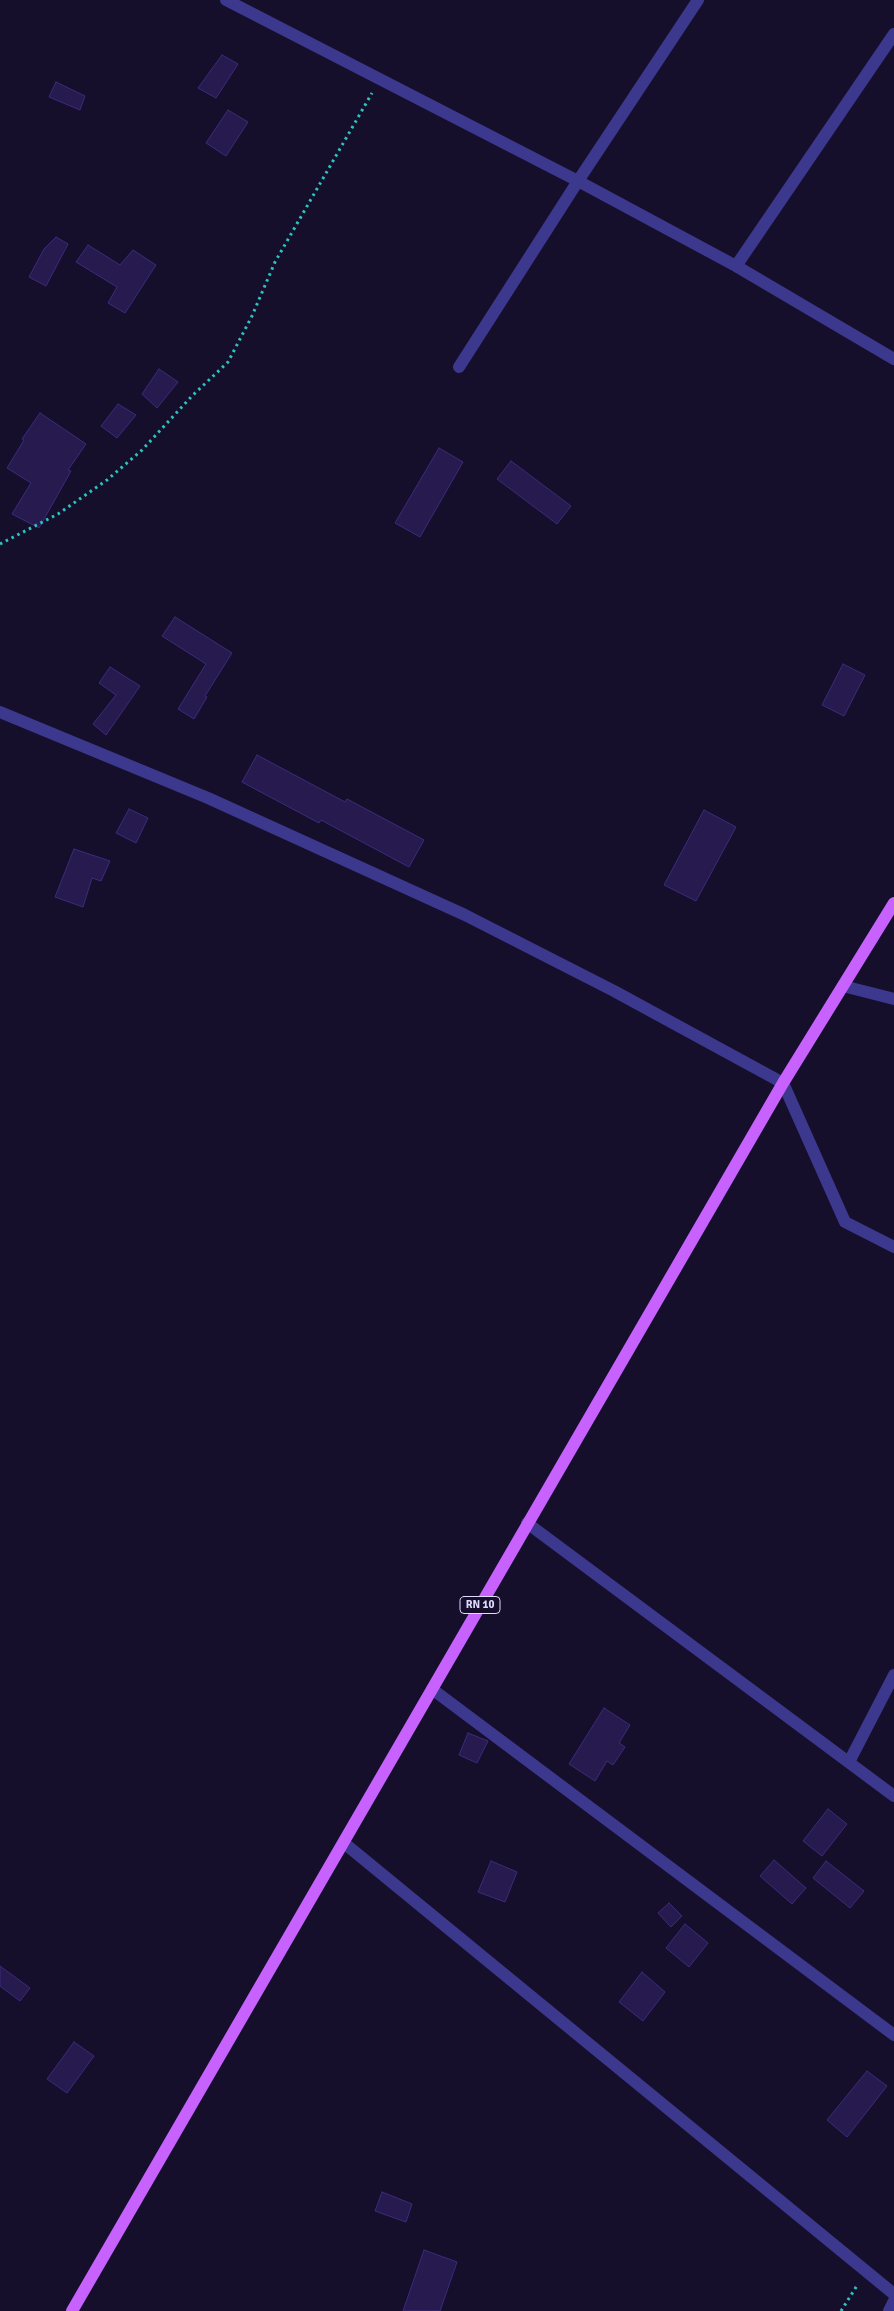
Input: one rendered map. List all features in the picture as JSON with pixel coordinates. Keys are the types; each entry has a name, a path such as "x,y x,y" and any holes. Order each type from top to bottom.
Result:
{"main road":[{"name":"RN 10","path":"72,2311 783,1083 894,903"}],"street":[{"path":"226,0 736,266 894,359"},
{"path":"459,367 698,0"},
{"path":"736,266 894,34"},
{"path":"0,712 208,798 465,915 614,991 783,1083 846,1222 894,1247"},
{"path":"843,986 894,999"},
{"path":"527,1523 894,1796"},
{"path":"849,1762 894,1675"},
{"path":"432,1689 894,2035"},
{"path":"344,1842 894,2294"},
{"path":"890,2311 894,2301"}],"path":[{"path":"0,544 58,514 107,480 142,450 192,396 228,362 252,316 276,262 379,79"},
{"path":"841,2311 867,2271"}],"building":[{"path":"222,55 238,64 216,98 198,88"},
{"path":"56,82 85,96 80,110 49,97"},
{"path":"228,110 248,122 226,156 206,143"},
{"path":"56,237 68,244 46,286 29,277 44,249"},
{"path":"88,245 120,265 133,250 156,265 125,313 108,303 117,287 76,262"},
{"path":"159,369 178,382 157,408 142,394"},
{"path":"118,404 136,415 117,438 101,426"},
{"path":"40,413 86,444 68,470 71,471 39,528 12,514 31,483 7,468 24,440 22,439"},
{"path":"439,448 463,462 420,537 395,523"},
{"path":"511,461 571,506 557,524 497,479"},
{"path":"175,617 232,653 205,696 207,697 194,719 178,709 206,664 162,636"},
{"path":"843,664 865,675 844,716 822,705"},
{"path":"110,667 140,686 106,735 93,724 116,695 99,683"},
{"path":"257,755 345,802 347,799 424,840 409,867 321,820 319,823 242,782"},
{"path":"129,809 148,818 136,843 116,833"},
{"path":"704,810 736,827 696,901 664,885"},
{"path":"74,849 110,861 101,881 92,878 83,907 55,897"},
{"path":"604,1708 630,1725 619,1743 625,1747 613,1765 607,1761 595,1781 569,1764"},
{"path":"468,1733 488,1741 477,1763 459,1755"},
{"path":"828,1809 847,1824 822,1856 803,1841"},
{"path":"774,1860 806,1888 792,1904 760,1876"},
{"path":"491,1861 517,1872 505,1902 478,1892"},
{"path":"826,1861 864,1891 850,1908 813,1878"},
{"path":"669,1903 682,1916 671,1927 658,1913"},
{"path":"685,1924 708,1943 689,1967 666,1948"},
{"path":"0,1966 30,1988 20,2001 0,1986"},
{"path":"642,1972 665,1992 643,2021 619,2002"},
{"path":"74,2042 94,2056 67,2093 47,2079"},
{"path":"867,2071 887,2086 847,2137 827,2120"},
{"path":"382,2192 412,2204 406,2222 375,2211"},
{"path":"424,2250 457,2262 440,2311 403,2311"}]}
